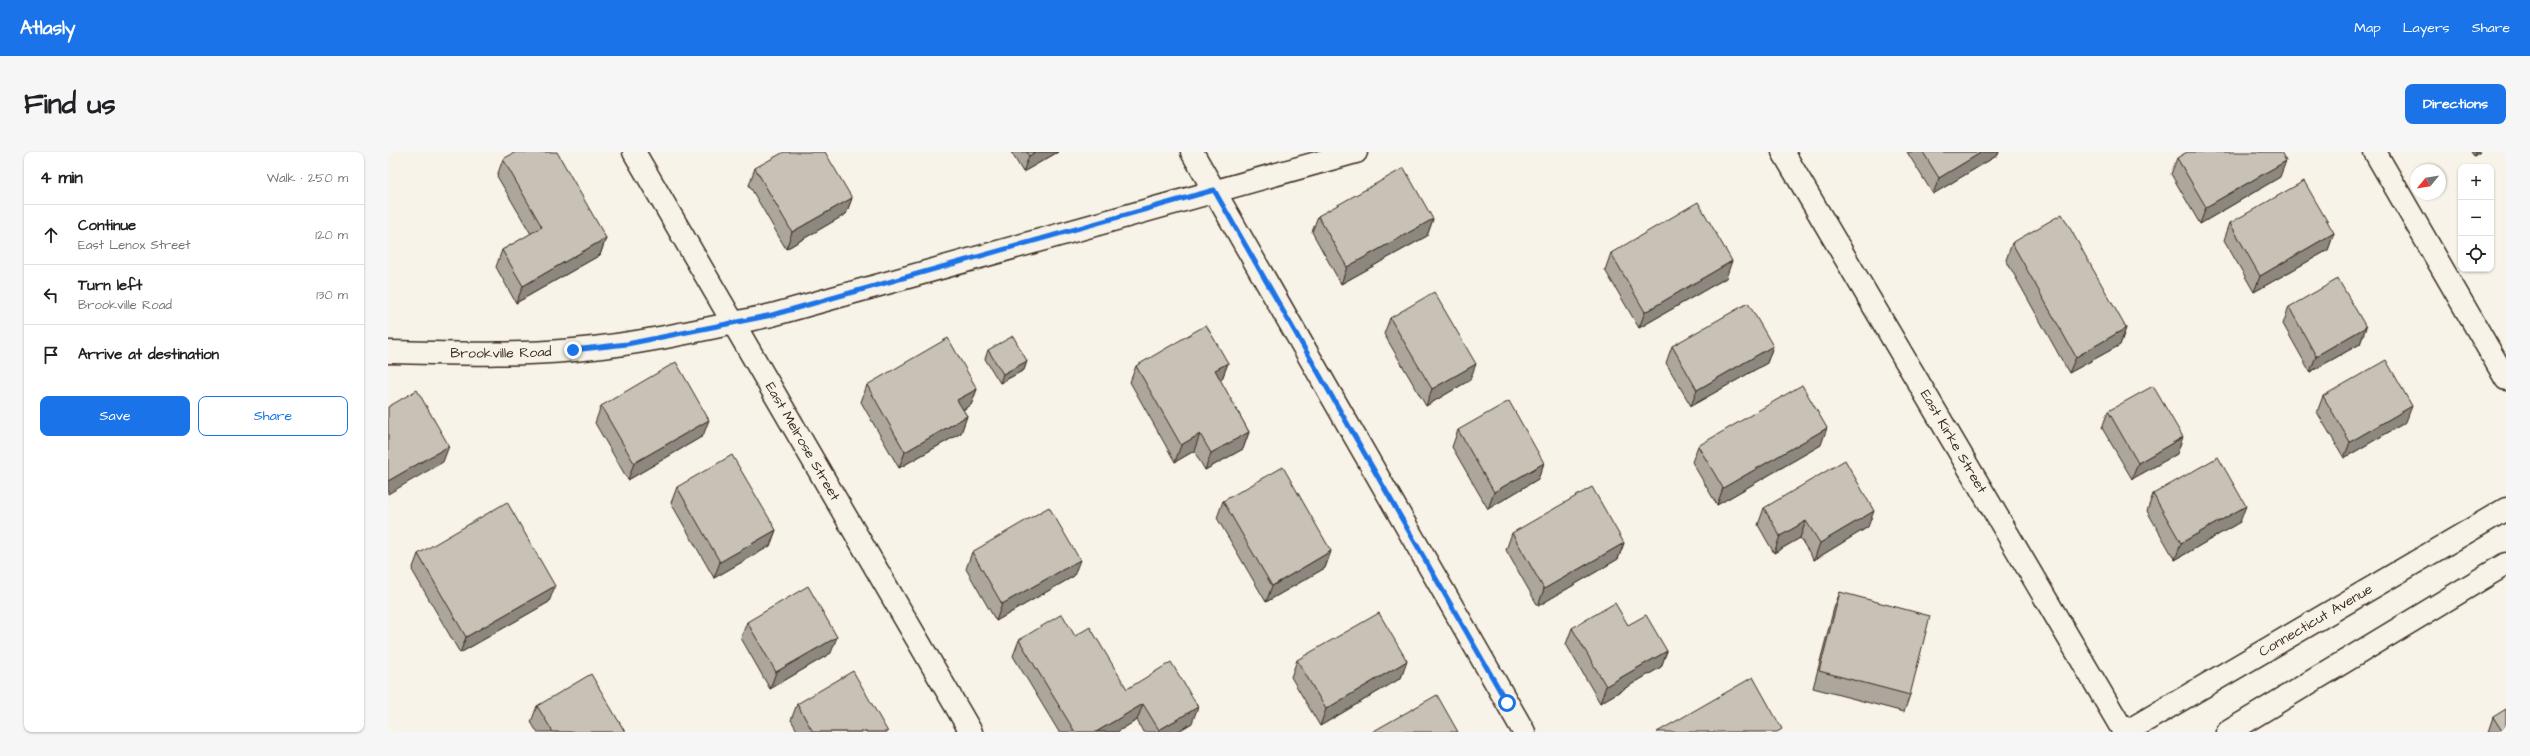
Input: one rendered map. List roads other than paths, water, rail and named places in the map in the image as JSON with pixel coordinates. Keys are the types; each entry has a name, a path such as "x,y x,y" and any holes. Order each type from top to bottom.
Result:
{"street":[{"name":"East Melrose Street","path":"634,152 971,732"},
{"path":"1192,152 1524,732"},
{"name":"Brookville Road","path":"388,352 508,354 573,350 627,344 733,324 787,311 1214,190 1356,152"},
{"name":"East Kirke Street","path":"1783,152 2125,732"},
{"path":"2375,152 2506,379"},
{"name":"Connecticut Avenue","path":"2125,732 2506,509"},
{"path":"2228,732 2506,564"}]}
